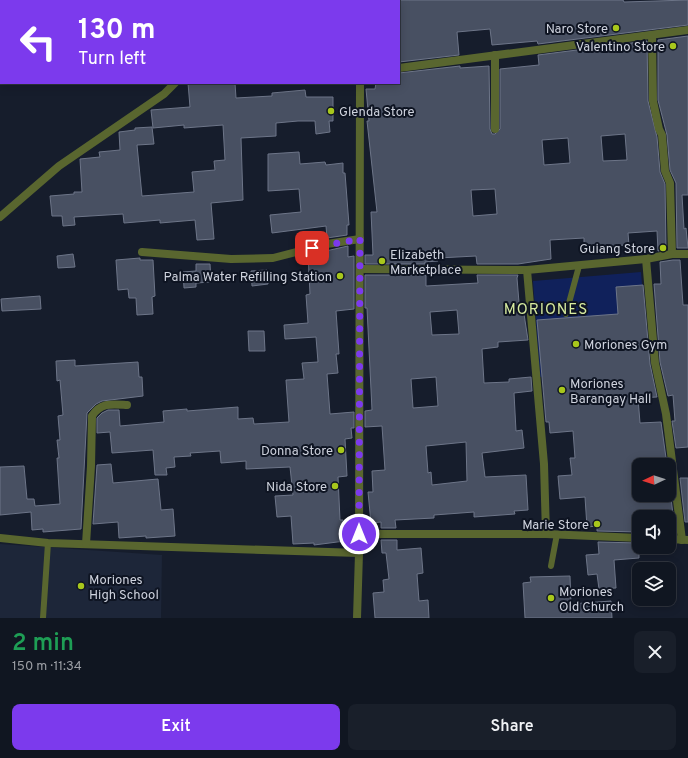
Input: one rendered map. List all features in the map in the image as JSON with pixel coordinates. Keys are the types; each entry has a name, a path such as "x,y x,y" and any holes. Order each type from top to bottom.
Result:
{"street":[{"path":"400,68 688,30"},
{"path":"652,35 653,101 659,129 662,135 665,171 670,183 672,254"},
{"path":"495,56 495,129"},
{"path":"0,217 59,166 164,94 173,84"},
{"path":"357,618 359,553 360,84"},
{"path":"142,252 231,260 273,258 326,244 360,239"},
{"path":"360,269 527,270 646,259 672,254 688,254"},
{"path":"646,259 655,363 666,414 685,540"},
{"path":"527,270 544,464 546,534"},
{"path":"86,544 91,466 92,416 96,410 106,404 127,405"},
{"path":"359,534 557,534 632,538"},
{"path":"0,538 48,543 359,553"}],"lane":[{"path":"566,314 579,266"},
{"path":"551,566 557,534"},
{"path":"43,618 48,543"}],"shaded area":[{"path":"641,272 649,367 540,377 533,281"},
{"name":"Moriones High School","path":"0,544 162,555 161,618 0,618"}],"building":[{"path":"400,0 623,0 624,2 688,0 688,25 538,44 537,41 492,45 490,29 457,32 459,55 400,62"},
{"path":"688,36 688,195 682,195 684,229 686,228 688,248 677,248 676,183 670,170 667,135 658,100 658,40"},
{"path":"647,41 648,101 657,137 660,172 665,184 666,249 658,251 657,231 628,233 629,245 584,247 584,238 550,240 551,259 518,264 477,264 476,256 438,258 438,261 425,262 425,264 365,264 365,255 373,255 371,212 377,212 367,121 369,121 366,89 375,89 376,84 400,84 400,73 460,66 460,68 489,66 490,129 492,134 495,134 500,129 500,69 539,65 538,55","holes":["625,134 627,160 603,161 601,136","568,138 570,163 544,165 542,140","495,189 497,214 473,216 471,190"]},
{"path":"188,84 235,84 236,98 272,96 272,93 305,90 306,97 333,97 333,121 329,121 330,132 316,134 315,121 298,121 276,123 276,136 241,138 243,200 211,203 214,239 197,240 195,220 160,223 160,220 124,223 123,214 74,217 75,225 63,226 62,216 52,216 50,196 82,192 80,159 100,157 99,152 120,150 119,132 135,130 135,128 152,127 154,144 137,145 142,196 194,192 192,172 215,170 214,161 225,160 223,125 184,128 184,125 153,128 151,110 190,107"},
{"path":"299,152 300,164 325,162 326,165 343,163 349,225 347,225 347,235 327,238 326,226 272,233 270,215 301,212 299,189 268,191 268,154"},
{"path":"348,246 348,257 354,256 354,309 336,311 339,354 336,354 338,373 327,374 330,414 354,412 354,428 351,428 352,438 345,439 347,476 338,477 340,520 343,520 345,541 314,545 314,543 293,544 291,516 277,517 275,496 293,495 290,467 246,469 246,461 221,463 220,451 190,453 191,456 174,457 175,467 166,468 167,475 155,475 153,450 112,453 110,432 97,433 97,418 108,410 119,410 120,426 164,422 163,411 187,409 187,411 238,407 238,419 253,418 254,424 289,422 286,380 304,379 302,363 318,362 316,337 285,339 284,325 308,323 306,295 310,294 308,255"},
{"path":"73,254 75,267 58,268 57,256"},
{"path":"140,258 140,260 153,260 155,296 152,297 153,314 137,315 136,298 129,298 128,289 118,290 116,260"},
{"path":"680,260 683,305 688,305 688,447 676,448 672,421 675,421 673,395 668,396 660,362 654,284 661,284 660,262"},
{"path":"196,264 210,264 211,282 196,283 196,287 184,288 183,272 196,271"},
{"path":"267,270 268,284 252,286 251,271"},
{"path":"365,275 426,275 426,286 478,283 477,275 518,275 520,315 524,314 528,340 498,342 498,347 482,349 484,383 509,382 509,379 531,377 532,391 514,393 516,431 522,430 524,448 482,453 485,477 526,475 528,510 514,511 515,514 474,517 474,512 434,515 434,518 395,520 396,528 381,528 381,522 371,523 368,492 373,492 372,471 385,470 382,426 365,427 365,411 372,410 367,308 365,308","holes":["457,310 459,334 432,335 430,312","436,377 438,406 413,408 411,379","466,442 467,481 432,485 431,472 428,473 426,446"]},
{"path":"643,285 650,364 657,397 638,398 640,423 661,422 666,458 632,458 632,502 672,502 672,510 632,510 632,532 597,531 597,526 587,527 585,497 560,499 558,476 572,475 570,458 575,458 573,431 550,433 549,422 546,422 537,320 618,314 616,287"},
{"path":"40,296 41,309 2,311 1,299"},
{"path":"248,331 264,331 265,351 249,351"},
{"path":"75,360 75,366 138,362 139,377 142,377 143,396 102,401 96,404 87,413 81,529 43,532 43,529 32,530 31,512 0,515 0,467 24,466 27,499 34,499 35,506 60,504 57,440 60,440 58,416 63,415 60,380 57,381 56,361"},
{"path":"111,464 113,483 158,479 161,510 173,509 175,536 119,538 118,522 93,524 97,465"},
{"path":"680,478 688,478 688,522 685,522"},
{"path":"381,540 397,540 397,550 421,548 423,573 417,574 419,601 428,600 429,618 375,618 373,593 384,592 383,580 389,579 386,553 382,553"},
{"path":"598,542 632,543 632,554 639,554 639,558 614,560 616,588 599,589 597,574 588,575 586,555 599,554"},
{"name":"Moriones Old Church","path":"570,576 571,604 611,601 612,618 525,618 523,583 531,582 530,577"}],"place":[{"name":"Naro Store","path":"616,28"},
{"name":"Valentino Store","path":"673,46"},
{"name":"Glenda Store","path":"331,111"},
{"name":"Guiang Store","path":"663,248"},
{"name":"Elizabeth Marketplace","path":"382,261"},
{"name":"Palma Water Refilling Station","path":"340,276"},
{"name":"Moriones Gym","path":"576,344"},
{"name":"Moriones Barangay Hall","path":"562,390"},
{"name":"Donna Store","path":"341,450"},
{"name":"Nida Store","path":"335,486"},
{"name":"Marie Store","path":"597,524"},
{"name":"Moriones High School","path":"81,586"},
{"name":"Moriones Old Church","path":"551,598"}],"district":[{"name":"MORIONES","path":"546,309"}],"route":[{"path":"312,248 326,244 360,239 359,534"}]}
